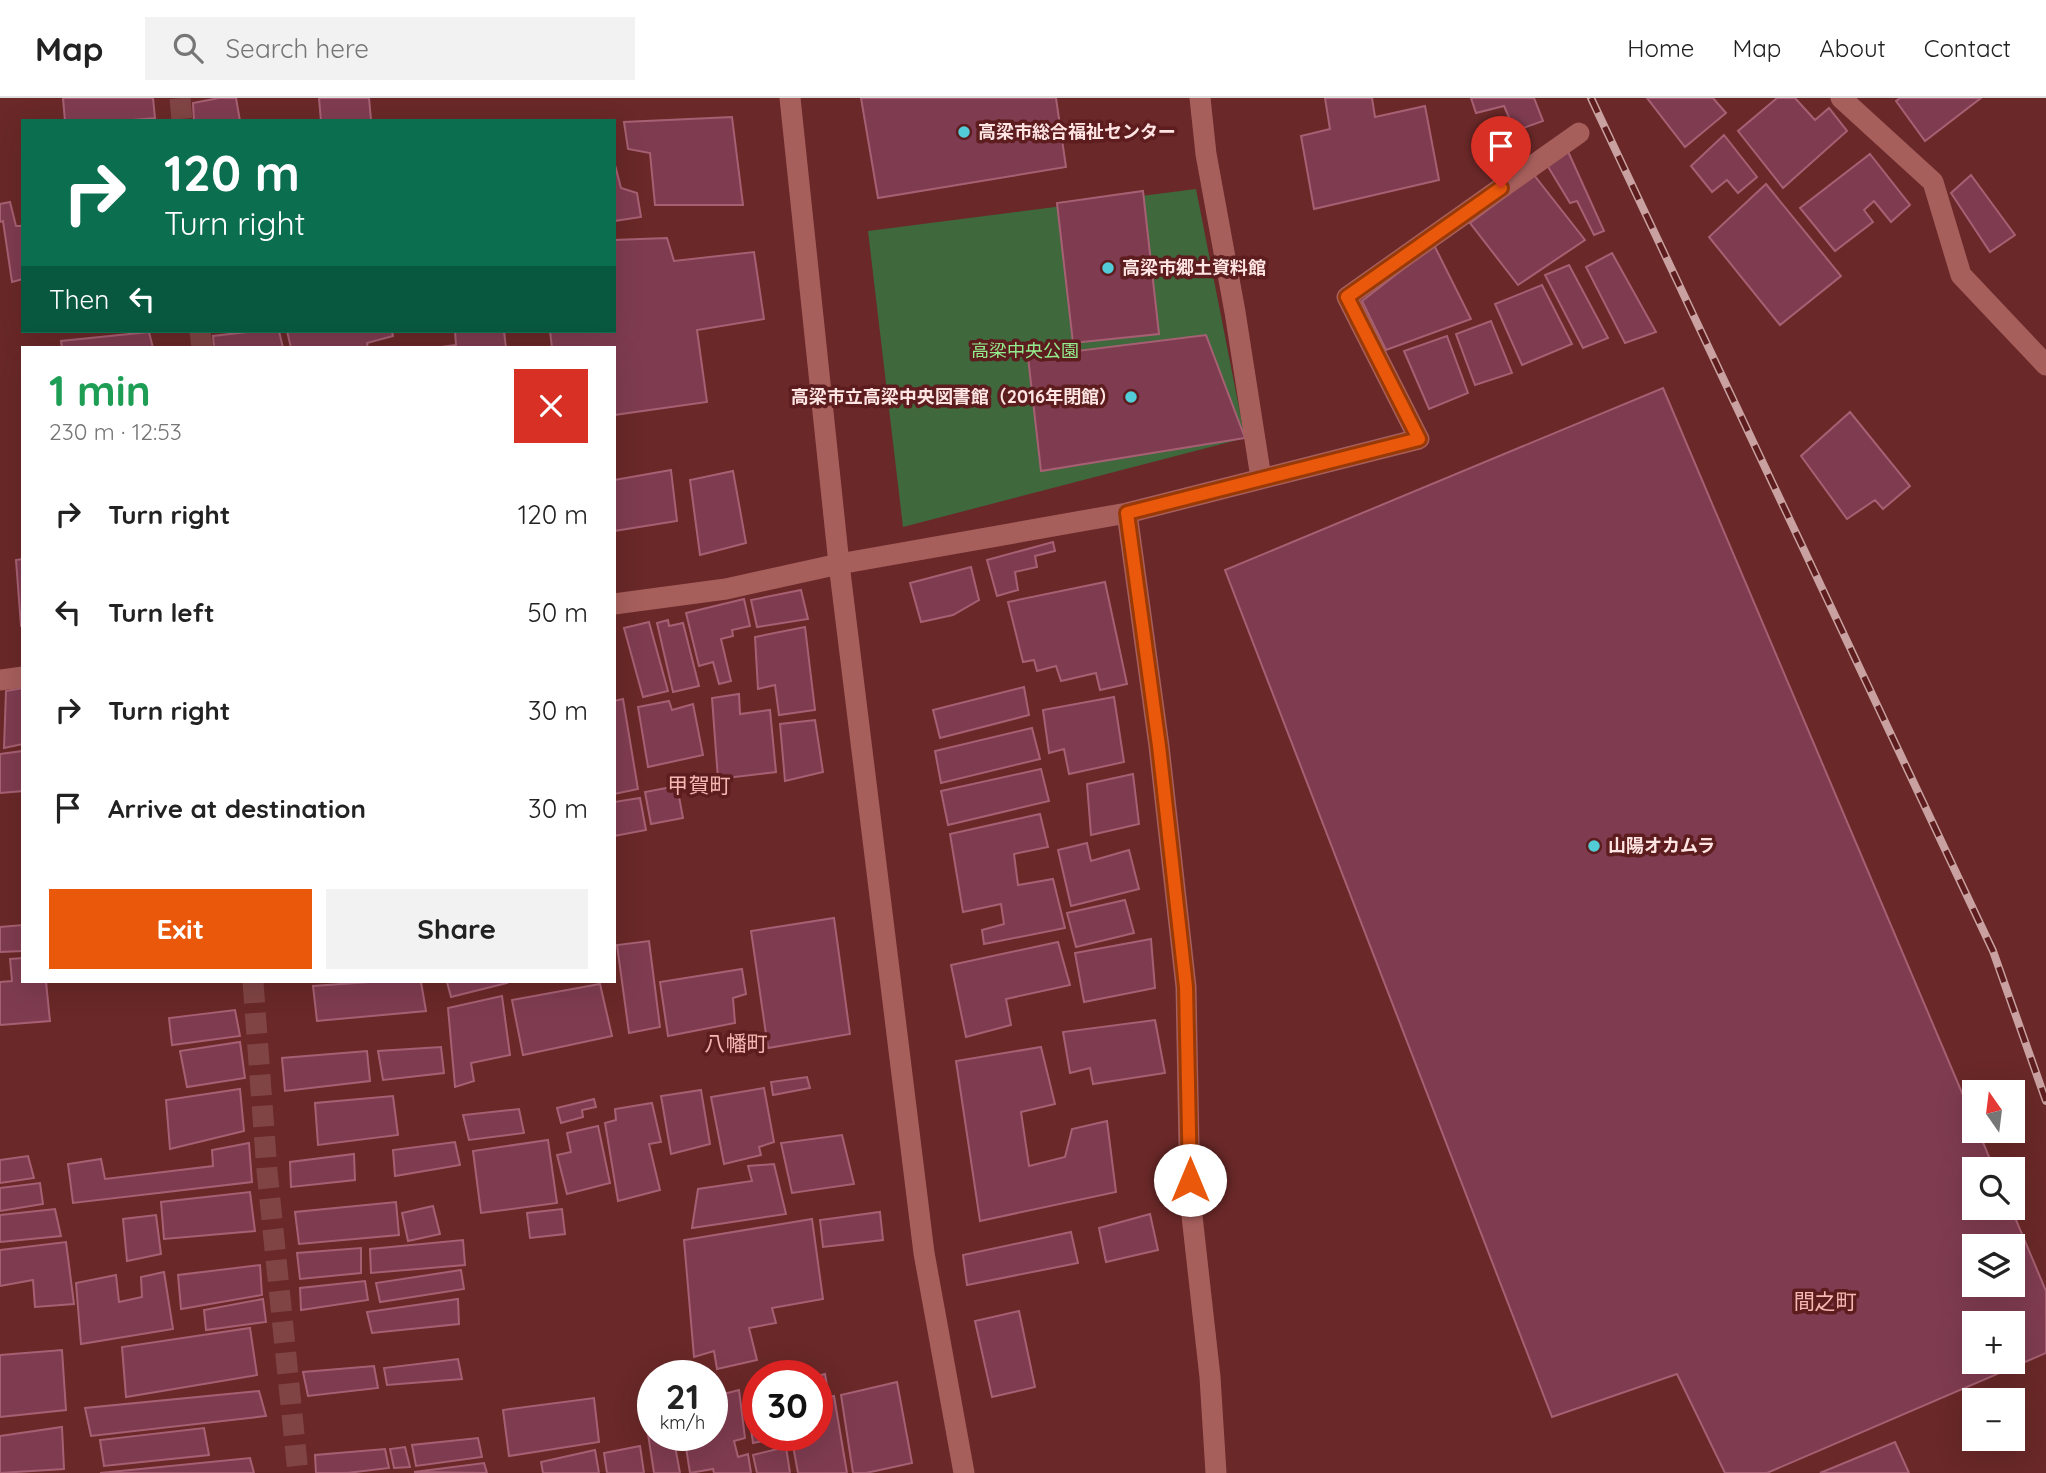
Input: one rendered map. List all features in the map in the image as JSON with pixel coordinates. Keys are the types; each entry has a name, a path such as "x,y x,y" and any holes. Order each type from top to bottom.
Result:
{"street":[{"path":"790,98 839,564 924,1253 964,1473"},
{"path":"1200,98 1206,154 1235,312 1261,478"},
{"path":"1841,98 1933,182 1961,275 2046,365"},
{"path":"616,604 726,589 839,564 1127,513 1419,439 1347,297 1579,133"},
{"path":"1127,513 1159,746 1186,987 1190,1198 1210,1377 1216,1473"},
{"path":"0,680 21,677"}],"green space":[{"name":"高梁中央公園","path":"1196,189 1245,438 903,527 868,231"}],"building":[{"path":"63,98 153,98 155,118 65,119"},
{"path":"236,98 240,119 194,119 193,103"},
{"path":"319,98 369,98 371,119 321,119"},
{"name":"高梁市総合福祉センター","path":"861,98 1056,98 1066,167 878,198"},
{"path":"1325,98 1372,98 1375,117 1425,106 1439,180 1314,209 1301,136 1330,129"},
{"path":"1471,98 1534,98 1543,121 1515,131 1504,106 1476,113"},
{"path":"1647,98 1713,98 1726,113 1685,147"},
{"path":"1777,98 1795,98 1815,120 1829,108 1847,131 1783,188 1738,131"},
{"path":"1900,98 1981,98 1925,141 1896,101"},
{"path":"732,117 743,205 655,205 650,153 628,149 624,122"},
{"path":"1724,135 1757,177 1738,193 1727,180 1712,192 1691,166"},
{"path":"1566,147 1604,231 1594,235 1577,201 1570,203 1547,165"},
{"path":"1870,154 1910,205 1891,222 1874,201 1864,210 1873,222 1835,251 1800,208"},
{"path":"616,169 621,188 637,193 641,217 616,221"},
{"path":"1534,175 1585,240 1518,285 1470,223"},
{"path":"1971,175 2015,235 1990,252 1951,193"},
{"path":"1766,184 1841,276 1780,325 1709,237"},
{"name":"高梁市郷土資料館","path":"1143,191 1159,334 1073,343 1057,203"},
{"path":"10,202 16,226 21,226 21,280 12,282 3,221 0,222 0,204"},
{"path":"667,238 674,261 754,252 764,319 697,330 707,402 616,415 616,346 552,346 550,333 616,333 616,240"},
{"path":"1434,245 1471,319 1386,350 1362,301"},
{"path":"1612,253 1656,332 1625,343 1586,267"},
{"path":"1569,265 1608,338 1583,348 1545,275"},
{"path":"1542,285 1572,344 1522,365 1495,304"},
{"path":"1491,321 1512,373 1475,385 1456,334"},
{"path":"149,333 152,346 62,346 61,341"},
{"path":"279,333 283,346 214,346 213,336"},
{"path":"287,333 392,333 393,336 367,343 368,346 291,346"},
{"path":"455,333 504,333 506,346 449,346 456,345"},
{"name":"高梁市立高梁中央図書館（2016年閉館）","path":"1206,335 1245,438 1041,471 1028,357"},
{"path":"1447,336 1468,393 1429,409 1404,351"},
{"name":"山陽オカムラ","path":"1663,388 1962,1093 1962,1143 1983,1143 1989,1157 1962,1157 1962,1220 2016,1220 2022,1234 1962,1234 1962,1297 2025,1297 2025,1241 2046,1291 2046,1353 2025,1362 2025,1311 1962,1311 1962,1374 1997,1374 1767,1473 1725,1473 1677,1374 1552,1417 1225,570"},
{"path":"1850,412 1910,486 1883,509 1875,500 1847,519 1801,456"},
{"path":"671,470 677,521 616,531 616,480"},
{"path":"733,471 746,543 700,555 690,480"},
{"path":"1053,542 1055,551 1035,556 1037,567 1015,572 1018,590 997,596 987,560"},
{"path":"21,559 21,626 16,560"},
{"path":"971,567 979,600 953,615 921,622 910,583"},
{"path":"1105,582 1127,684 1100,690 1096,673 1061,681 1056,666 1037,671 1034,660 1023,662 1008,602"},
{"path":"801,590 808,619 757,627 751,600"},
{"path":"744,599 750,626 732,630 733,636 721,639 731,681 719,684 713,662 699,666 686,613"},
{"path":"668,620 669,626 683,623 699,686 673,692 657,623"},
{"path":"649,622 668,691 643,697 624,628"},
{"path":"805,627 815,710 779,715 775,685 758,689 755,637"},
{"path":"1024,687 1029,715 940,738 933,710"},
{"path":"21,688 21,744 4,748 6,691"},
{"path":"739,694 740,714 770,710 776,772 718,779 712,698"},
{"path":"1114,697 1124,762 1069,774 1064,749 1049,753 1043,710"},
{"path":"623,699 638,789 616,794 616,701"},
{"path":"669,701 672,710 693,704 703,755 648,767 638,707"},
{"path":"815,720 823,772 785,781 780,724"},
{"path":"1032,728 1040,759 941,783 935,751"},
{"path":"21,751 21,791 0,793 0,754"},
{"path":"1041,769 1049,801 948,825 941,791"},
{"path":"1133,774 1139,824 1091,835 1087,784"},
{"path":"677,786 683,818 651,824 645,792"},
{"path":"640,798 646,830 616,836 616,802"},
{"path":"1040,814 1048,847 1014,854 1018,885 1053,879 1065,928 984,944 982,930 1004,924 1001,904 963,912 950,834"},
{"path":"1087,843 1091,861 1129,850 1139,889 1071,906 1058,850"},
{"path":"1125,900 1134,933 1076,947 1067,913"},
{"path":"834,918 850,1034 768,1048 751,931"},
{"path":"21,925 21,951 0,952 0,927"},
{"path":"1151,939 1155,988 1084,1002 1075,953"},
{"path":"649,941 660,1027 629,1033 617,945"},
{"path":"1058,942 1070,985 1006,999 1011,1025 966,1037 951,965"},
{"path":"21,958 21,983 46,983 50,1021 0,1025 0,982 12,981 10,959"},
{"path":"742,969 746,994 733,998 735,1023 668,1036 660,982"},
{"path":"421,983 426,1011 317,1021 313,986"},
{"path":"447,983 507,983 451,997"},
{"path":"600,984 612,1036 523,1055 512,1000"},
{"path":"502,996 510,1055 471,1063 474,1081 455,1087 448,1008"},
{"path":"235,1010 240,1036 172,1045 169,1018"},
{"path":"1155,1020 1165,1073 1093,1084 1090,1068 1070,1073 1063,1032"},
{"path":"240,1042 245,1078 187,1087 180,1051"},
{"path":"441,1047 444,1073 383,1080 378,1051"},
{"path":"1041,1047 1055,1104 1021,1112 1029,1166 1065,1157 1072,1129 1107,1121 1116,1192 980,1221 956,1061"},
{"path":"367,1051 370,1081 285,1091 282,1058"},
{"path":"807,1077 810,1088 773,1095 771,1082"},
{"path":"764,1088 774,1142 759,1147 761,1155 724,1164 711,1097"},
{"path":"240,1089 244,1131 170,1149 166,1100"},
{"path":"701,1090 710,1144 671,1154 661,1096"},
{"path":"393,1096 398,1135 318,1145 315,1103"},
{"path":"594,1099 596,1107 582,1110 583,1117 561,1123 557,1108"},
{"path":"652,1103 661,1142 649,1144 660,1190 618,1201 605,1123 616,1120 615,1109"},
{"path":"519,1109 524,1133 469,1140 463,1115"},
{"path":"598,1126 610,1183 567,1194 557,1155 571,1152 567,1133"},
{"path":"842,1135 854,1184 792,1193 781,1143"},
{"path":"548,1140 557,1203 481,1213 473,1151"},
{"path":"455,1142 460,1165 395,1176 393,1150"},
{"path":"249,1143 252,1182 73,1203 68,1164 101,1159 105,1179 213,1166 212,1150"},
{"path":"354,1154 355,1180 291,1187 290,1162"},
{"path":"28,1156 34,1178 0,1183 0,1160"},
{"path":"774,1164 786,1214 692,1228 698,1189 752,1181 748,1166"},
{"path":"40,1183 43,1204 0,1211 0,1188"},
{"path":"250,1192 255,1231 164,1239 161,1202"},
{"path":"396,1202 399,1235 299,1244 295,1212"},
{"path":"433,1206 440,1234 408,1241 402,1213"},
{"path":"55,1209 61,1236 0,1242 0,1215"},
{"path":"562,1209 565,1234 530,1238 527,1213"},
{"path":"880,1212 883,1240 823,1247 820,1220"},
{"path":"1150,1214 1158,1250 1106,1262 1099,1228"},
{"path":"156,1215 161,1254 127,1261 123,1219"},
{"path":"812,1219 823,1299 772,1308 776,1323 749,1328 757,1360 742,1360 742,1363 728,1367 728,1360 716,1360 714,1351 694,1357 684,1240"},
{"path":"1071,1232 1078,1263 967,1285 963,1255"},
{"path":"463,1240 465,1265 371,1273 370,1249"},
{"path":"66,1242 74,1304 35,1307 33,1280 0,1286 0,1250"},
{"path":"361,1248 361,1273 300,1279 297,1253"},
{"path":"260,1265 262,1295 181,1309 178,1275"},
{"path":"461,1270 464,1289 380,1302 376,1283"},
{"path":"164,1272 173,1329 81,1344 76,1283 116,1275 119,1302 142,1297 141,1277"},
{"path":"365,1281 368,1300 301,1310 300,1288"},
{"path":"263,1299 266,1322 206,1330 204,1310"},
{"path":"458,1299 459,1324 372,1333 367,1312"},
{"path":"1019,1311 1035,1387 992,1397 975,1321"},
{"path":"250,1328 257,1375 126,1397 122,1347"},
{"path":"62,1350 66,1410 0,1417 0,1355"},
{"path":"458,1359 462,1379 387,1385 384,1368"},
{"path":"374,1366 378,1388 308,1396 303,1372"},
{"path":"897,1382 912,1463 866,1473 853,1473 841,1395"},
{"path":"739,1390 742,1439 734,1441 738,1457 748,1454 751,1473 714,1473 713,1469 690,1473 687,1451 728,1451 728,1393"},
{"path":"259,1391 266,1416 91,1436 85,1408"},
{"path":"833,1396 847,1473 798,1473 794,1451 833,1451"},
{"path":"594,1398 599,1442 509,1456 503,1410"},
{"path":"62,1427 64,1469 0,1473 0,1436"},
{"path":"204,1428 209,1455 104,1466 100,1440"},
{"path":"478,1438 482,1457 416,1466 412,1445"},
{"path":"1895,1442 1909,1473 1820,1473"},
{"path":"405,1447 410,1467 394,1468 390,1449"},
{"path":"637,1447 637,1451 641,1451 644,1473 607,1473 604,1453"},
{"path":"385,1449 389,1468 347,1473 316,1473 315,1455"},
{"path":"595,1450 599,1473 543,1473 541,1462"},
{"path":"651,1451 676,1451 680,1473 654,1473"},
{"path":"787,1451 790,1473 757,1473 753,1455"},
{"path":"250,1458 254,1473 100,1473"},
{"path":"484,1463 487,1473 414,1472"}],"tunnel":[{"path":"180,98 182,119"},
{"path":"200,333 202,346"},
{"path":"253,983 267,1171 298,1473"}],"railway":[{"path":"1591,98 1993,951 2046,1101"}],"place":[{"name":"高梁市総合福祉センター","path":"964,132"},
{"name":"高梁市郷土資料館","path":"1108,268"},
{"name":"高梁市立高梁中央図書館（2016年閉館）","path":"1131,397"},
{"name":"山陽オカムラ","path":"1594,846"}],"district":[{"name":"甲賀町","path":"699,786"},
{"name":"八幡町","path":"736,1044"},
{"name":"間之町","path":"1825,1302"}],"route":[{"path":"1190,1180 1186,987 1159,746 1127,513 1419,439 1347,297 1501,188"}]}
